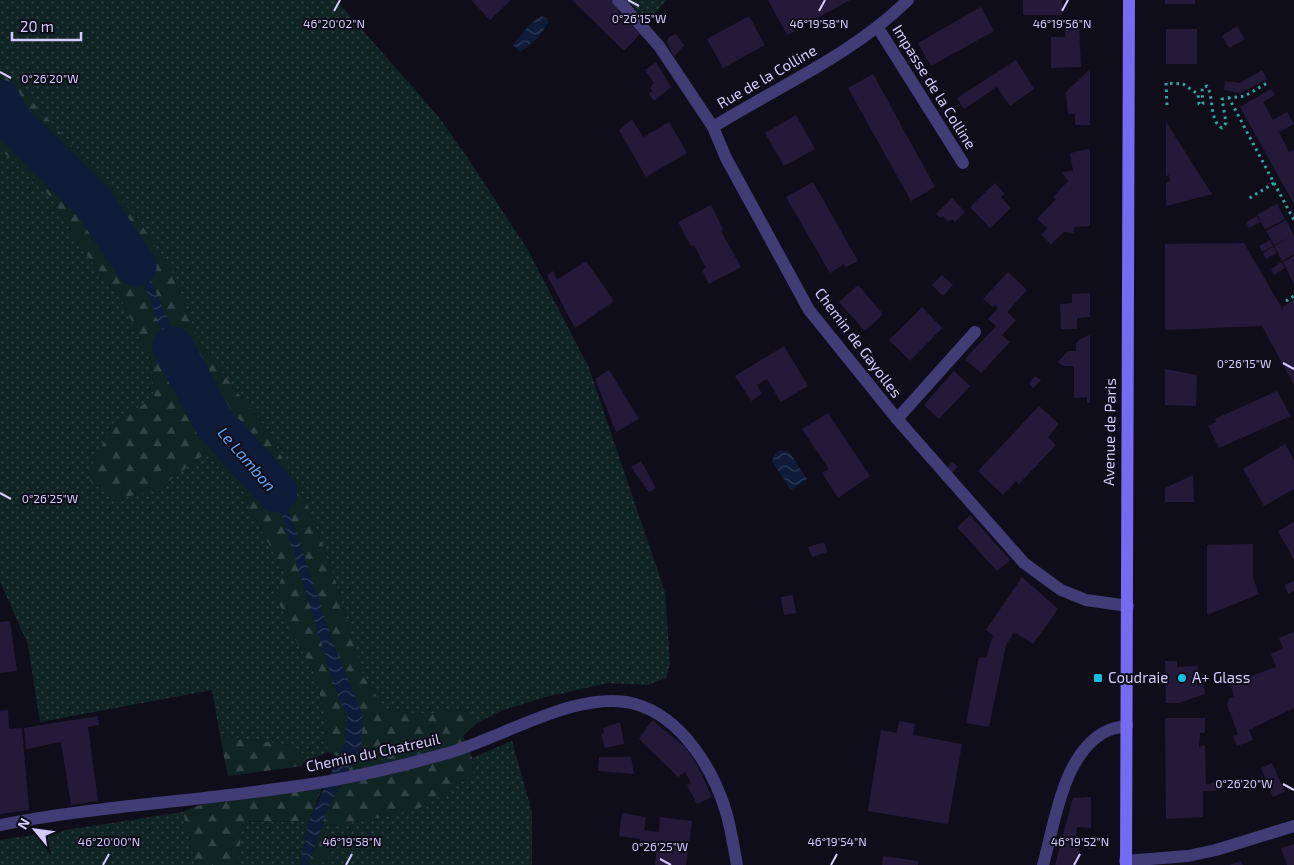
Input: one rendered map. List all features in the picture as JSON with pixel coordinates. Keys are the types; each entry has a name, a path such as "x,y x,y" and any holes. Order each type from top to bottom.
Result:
{"main road":[{"name":"Avenue de Paris","path":"1125,863 1128,606 1126,436 1129,0"}],"street":[{"name":"Chemin de Gayolles","path":"618,0 659,46 713,127 726,158 809,310 897,419 1024,563 1041,577 1069,594 1086,600 1128,606"},
{"name":"Rue de la Colline","path":"713,127 850,48 878,28 908,0"},
{"name":"Impasse de la Colline","path":"878,28 963,163"},
{"path":"897,419 975,332"},
{"name":"Chemin du Chatreuil","path":"0,825 134,805 278,789 352,776 450,753 575,705 598,700 634,703 662,716 689,742 703,761 727,814 736,865"},
{"path":"1043,865 1066,782 1080,754 1099,736 1109,730 1127,725"},
{"path":"1125,863 1188,856 1216,850 1294,826"}],"path":[{"path":"1167,105 1166,83 1183,84 1198,94 1199,104 1202,105 1202,88 1207,86 1214,117 1217,124 1222,128 1226,123 1222,99 1245,96 1267,83"},
{"path":"1228,98 1294,220"},
{"path":"1248,200 1274,183"},
{"path":"1286,301 1294,296"}],"green space":[{"path":"0,0 336,0 438,116 467,157 529,252 589,368 665,592 670,663 666,678 648,685 608,683 546,697 503,710 477,723 464,710 428,714 387,711 363,676 334,576 307,503 266,428 201,346 173,274 138,219 20,88 0,60"},
{"path":"626,0 667,0 653,15 646,19"},
{"path":"0,60 20,88 138,219 173,274 201,346 266,428 307,503 334,576 363,676 387,711 428,714 464,710 477,723 463,736 472,758 473,775 416,810 361,821 322,826 330,842 328,859 319,865 308,865 328,808 353,763 328,752 325,713 313,669 291,633 276,595 284,571 250,510 240,480 206,453 157,490 116,499 90,481 94,458 118,420 154,398 151,361 123,303 80,246 52,199 25,167 0,151"},
{"path":"0,151 25,167 52,199 80,246 123,303 151,361 154,398 118,420 157,490 206,453 240,480 250,510 284,571 277,595 291,633 313,669 325,713 328,752 304,762 290,745 220,736 212,690 40,722 28,645 0,581"},
{"path":"220,736 290,745 304,762 302,766 228,776"},
{"path":"512,741 532,812 532,865 319,865 328,859 322,826 361,821 473,775 472,758"},
{"path":"323,786 309,821 243,822 237,865 196,865 183,812 196,806 231,798"},
{"path":"183,812 196,865 0,865 0,840"},
{"path":"309,821 300,865 237,865 243,822"}],"water":[{"path":"541,16 547,18 548,23 538,38 520,52 513,45 530,24"},
{"path":"0,98 5,107 56,159 149,276 199,390 283,492 334,645 363,716 361,749 328,808 308,865 300,865 309,821 345,742 347,713 339,700 276,497 174,364 143,282 70,184 0,109"},
{"path":"780,450 785,452 788,450 807,479 791,490 772,461 775,454"}],"building":[{"path":"471,0 509,0 510,1 490,20"},
{"path":"572,0 611,0 620,8 618,11 640,34 624,51"},
{"path":"768,0 850,0 787,35"},
{"path":"1023,0 1062,0 1062,15 1023,15"},
{"path":"1165,0 1195,0 1195,4 1165,4"},
{"path":"981,7 994,31 931,66 918,43"},
{"path":"749,16 765,45 723,68 707,39"},
{"path":"1237,26 1245,39 1229,48 1222,36"},
{"path":"1079,27 1081,67 1051,68 1051,37 1065,37 1065,28"},
{"path":"1166,29 1197,29 1197,64 1166,64"},
{"path":"676,34 684,45 674,57 667,42 669,37"},
{"path":"1016,60 1034,89 1010,106 997,87 964,109 957,98"},
{"path":"656,62 671,87 654,101 649,94 652,91 650,87 654,83 645,70"},
{"path":"1090,69 1090,125 1075,125 1075,114 1068,114 1066,92"},
{"path":"1262,70 1267,79 1241,93 1224,90 1225,81 1240,83"},
{"path":"873,74 935,187 911,201 848,88"},
{"path":"1271,89 1275,95 1263,102 1273,120 1287,112 1294,124 1279,132 1289,152 1294,150 1294,204 1240,107"},
{"path":"796,115 815,149 784,166 765,133"},
{"path":"632,119 643,137 669,122 687,153 646,177 619,130"},
{"path":"1166,122 1213,194 1166,206 1166,183 1170,181 1169,175 1166,176"},
{"path":"1090,149 1090,226 1074,227 1074,233 1064,232 1051,244 1041,235 1047,228 1037,219 1056,199 1053,197 1068,181 1062,172 1073,171 1070,153"},
{"path":"813,182 858,261 846,267 844,264 830,273 786,197"},
{"path":"995,183 1005,194 1001,197 1011,208 990,228 970,207"},
{"path":"952,198 965,212 955,222 952,219 948,222 943,216 940,218 936,214"},
{"path":"1277,204 1285,219 1265,229 1257,215"},
{"path":"711,205 723,229 721,231 741,267 709,284 702,270 706,268 694,245 691,246 678,222"},
{"path":"1257,216 1260,222 1249,228 1246,222"},
{"path":"1286,220 1294,236 1294,254 1282,261 1274,246 1290,237 1274,245 1266,231"},
{"path":"1270,240 1273,246 1262,252 1259,246"},
{"path":"1244,243 1284,312 1282,307 1294,300 1294,385 1262,326 1165,330 1165,244"},
{"path":"1273,247 1277,253 1266,259 1263,253"},
{"path":"1294,256 1294,284 1283,262"},
{"path":"586,261 614,301 575,328 547,275 553,271 557,280"},
{"path":"1281,262 1285,268 1274,275 1271,269"},
{"path":"1008,272 1027,290 1007,312 1016,320 1002,335 1010,342 981,373 965,359 996,326 988,319 998,308 995,305 993,307 983,299"},
{"path":"942,275 953,285 943,296 932,285"},
{"path":"858,285 883,314 865,331 839,302"},
{"path":"1090,293 1090,317 1077,318 1077,329 1061,329 1060,304 1072,303 1072,294"},
{"path":"922,307 942,328 910,361 889,340"},
{"path":"1090,335 1090,403 1087,403 1087,397 1074,398 1074,366 1064,366 1058,362 1068,351 1076,351 1076,344 1080,339"},
{"path":"784,346 808,386 781,402 767,379 757,385 762,394 751,401 735,376"},
{"path":"1165,369 1197,375 1196,406 1165,405"},
{"path":"609,370 639,419 616,432 595,379"},
{"path":"954,371 970,386 939,419 924,405"},
{"path":"1035,376 1041,380 1033,388 1029,383"},
{"path":"1277,391 1291,416 1219,448 1208,426 1216,422 1215,419"},
{"path":"1039,406 1059,424 1048,437 1056,445 1019,484 1016,481 1003,495 978,471"},
{"path":"828,413 870,476 838,498 822,473 829,469 802,429"},
{"path":"1285,444 1294,460 1294,489 1264,506 1243,469"},
{"path":"641,461 656,488 649,492 631,467"},
{"path":"952,462 958,467 950,475 946,468"},
{"path":"1193,475 1194,502 1165,502 1165,488"},
{"path":"970,515 1010,560 997,571 957,527"},
{"path":"1294,522 1294,560 1278,531"},
{"path":"824,542 827,552 812,557 808,547"},
{"path":"1253,544 1253,578 1259,594 1207,615 1207,545"},
{"path":"1022,577 1058,609 1033,644 1014,632 1006,645 989,727 966,723 979,657 986,658 993,636 986,630"},
{"path":"1294,581 1294,591 1288,594 1285,585"},
{"path":"793,595 796,613 784,615 781,597"},
{"path":"10,621 17,671 0,673 0,622"},
{"path":"1294,632 1294,708 1249,730 1253,740 1237,746 1233,736 1238,734 1227,705 1230,698 1234,696 1230,684 1276,667 1271,654 1283,648 1279,638"},
{"path":"1165,661 1177,661 1177,667 1198,666 1197,685 1204,685 1205,694 1179,703 1166,703"},
{"path":"8,710 9,729 22,728 29,810 0,814 0,711"},
{"path":"98,716 99,725 88,727 98,801 71,805 61,742 26,749 24,728"},
{"path":"1165,718 1205,718 1205,733 1200,733 1199,747 1205,745 1206,785 1222,780 1224,785 1216,787 1217,791 1203,791 1203,817 1166,819"},
{"path":"652,720 685,747 696,763 712,797 697,804 687,785 691,783 685,772 678,777 639,739"},
{"path":"899,721 915,724 913,735 962,744 948,824 868,811 881,730 897,733"},
{"path":"620,722 624,744 605,748 601,734 604,733 603,728"},
{"path":"599,757 631,757 634,774 598,771"},
{"path":"1272,763 1285,792 1273,797 1261,768"},
{"path":"1091,797 1091,828 1077,827 1075,847 1079,847 1077,865 1055,865 1073,798"},
{"path":"622,813 646,817 644,830 659,832 660,817 692,821 686,865 655,865 657,845 640,843 640,839 619,836"},
{"path":"1091,838 1091,849 1086,848 1086,840"},
{"path":"1294,844 1294,865 1287,865 1281,848"},
{"path":"883,856 918,861 918,865 882,865"},
{"path":"1241,861 1243,865 1229,865"}],"waterway":[{"name":"Le Lambon","path":"0,100 10,120 93,202 136,266"},
{"name":"Le Lambon","path":"173,347 214,422 277,492"}],"place":[{"name":"Coudraie","path":"1098,678"},
{"name":"A+ Glass","path":"1182,678"}]}
